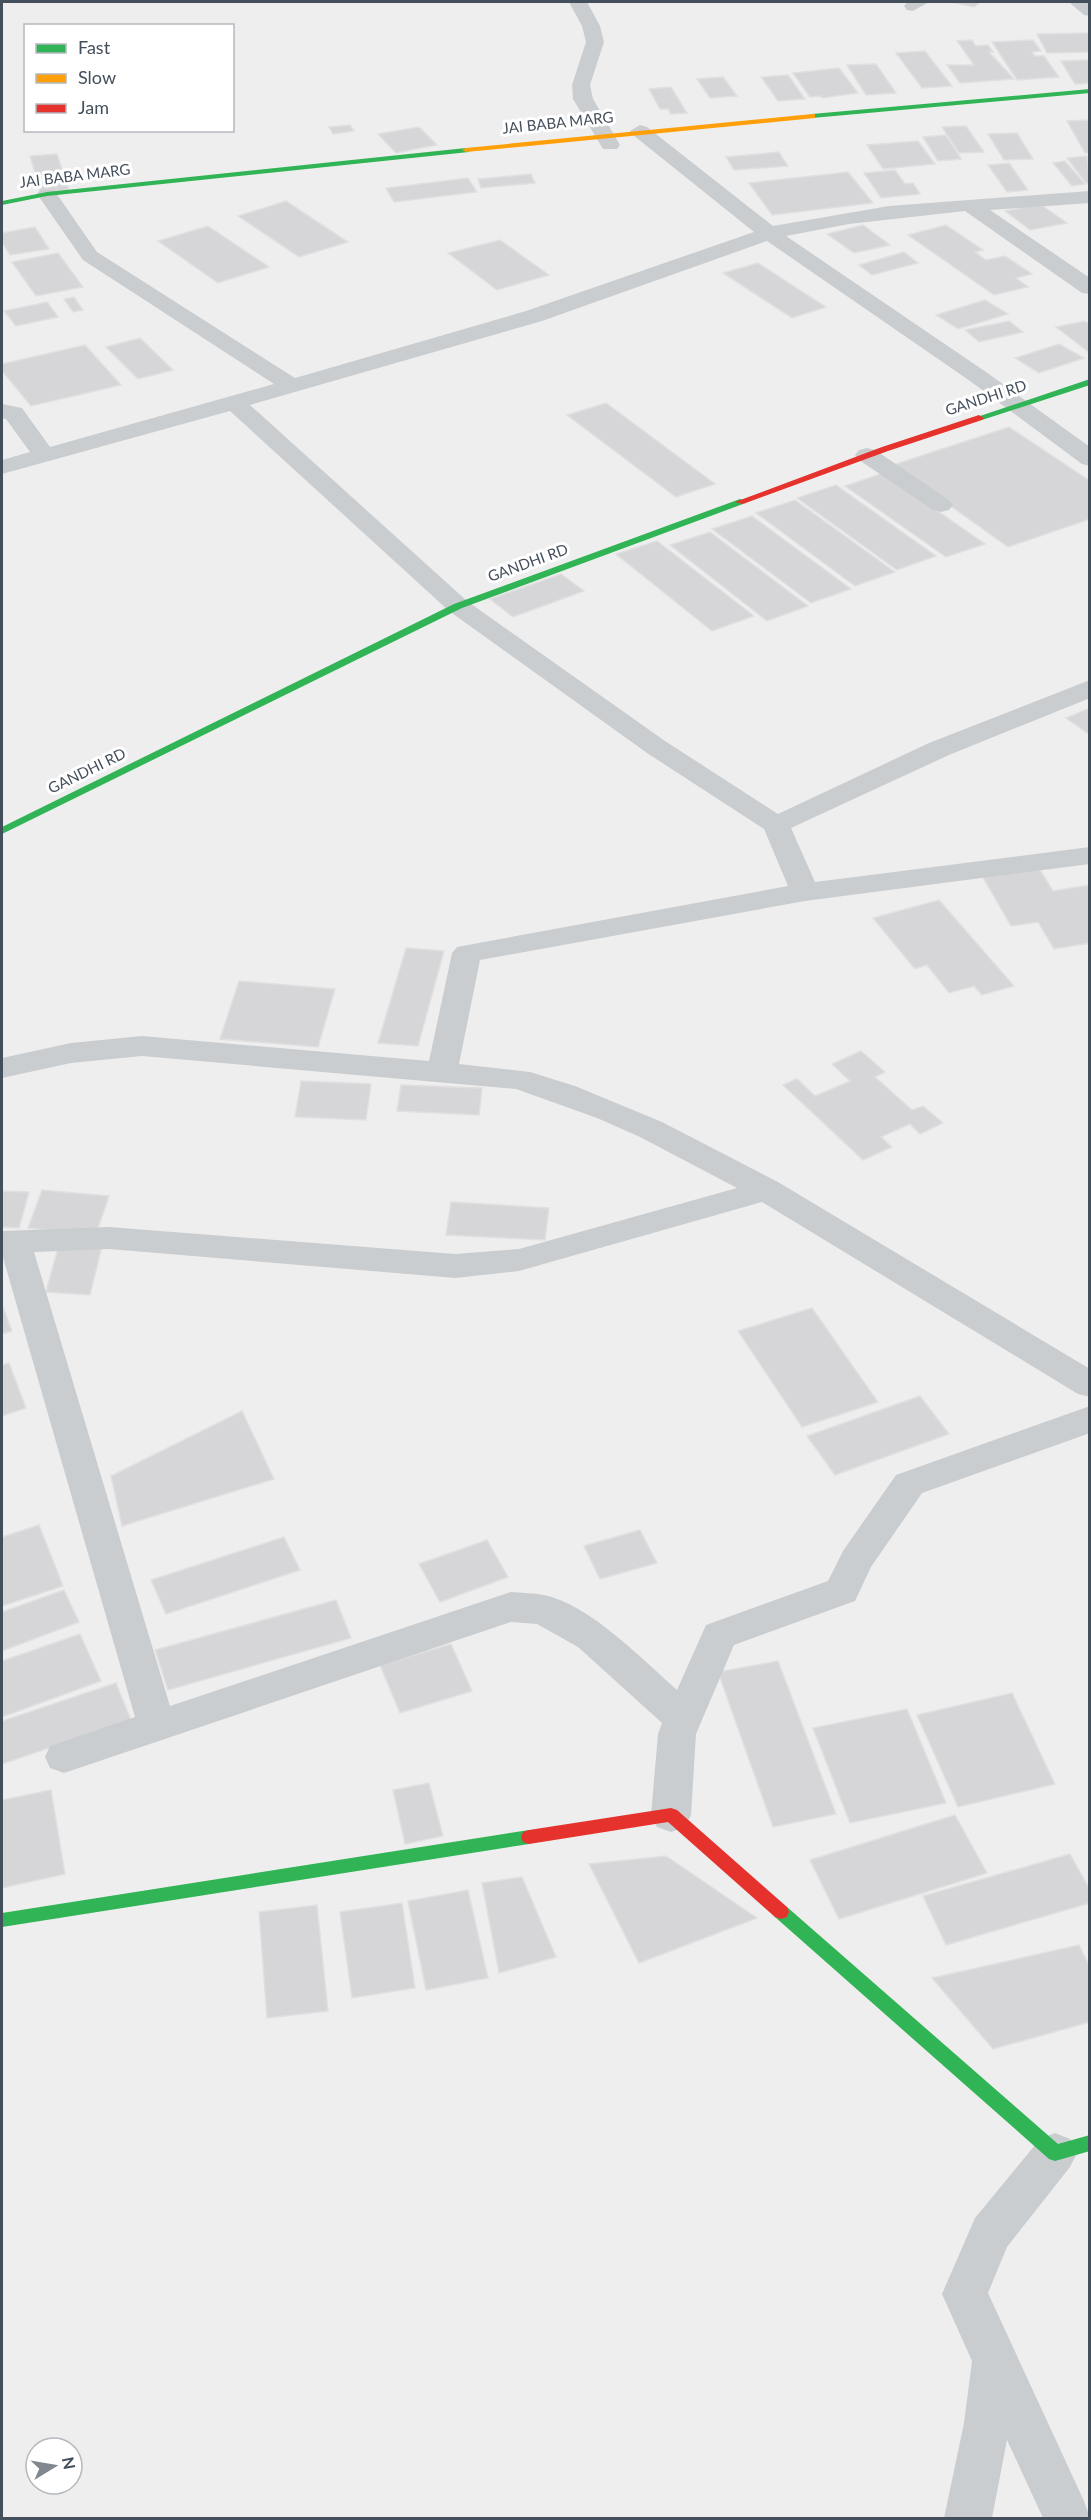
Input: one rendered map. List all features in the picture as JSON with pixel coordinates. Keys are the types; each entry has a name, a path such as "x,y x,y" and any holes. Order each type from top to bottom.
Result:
{"street":[{"path":"578,2 591,26 595,42 581,85 583,99 608,140"},
{"path":"1078,2 1089,11"},
{"name":"JAI BABA MARG","path":"3,203 50,200 1089,91"},
{"name":"JAI BABA MARG","path":"646,136 885,124"},
{"path":"646,136 770,233 1019,404 1089,459"},
{"path":"2,467 534,316 770,233 796,226 885,214 1089,196"},
{"path":"50,200 90,256 292,386"},
{"path":"971,206 1089,288"},
{"name":"GANDHI RD","path":"2,831 458,606 867,455 1089,382"},
{"path":"234,403 458,606 656,747 749,805 776,825 805,892"},
{"path":"2,411 15,413 44,455"},
{"path":"867,455 941,505"},
{"path":"776,825 939,749 1089,688"},
{"path":"442,1072 467,952 805,892 1089,855"},
{"path":"2,1068 42,1057 142,1046 519,1079 608,1108 767,1190 1089,1385"},
{"path":"157,1726 8,1242 109,1238 455,1266 519,1260 767,1190"},
{"path":"671,1815 677,1734 719,1635 842,1592 856,1561 909,1484 1089,1419"},
{"path":"64,1757 511,1607 544,1610 591,1637 684,1719"},
{"path":"2,1920 671,1815 1072,2148 991,2233 964,2294 1067,2518"},
{"path":"968,2518 985,2434 995,2361"}],"building":[{"path":"950,2 981,2 974,7"},
{"path":"1090,33 1090,52 1047,53 1037,34"},
{"path":"972,40 976,46 988,45 993,52 989,52 1014,79 960,83 947,65 974,65 957,41"},
{"path":"1033,40 1041,51 1032,52 1035,56 1044,56 1059,77 1017,80 992,42"},
{"path":"925,51 952,86 922,88 896,53"},
{"path":"1090,60 1090,83 1075,84 1061,61"},
{"path":"876,64 896,93 866,95 847,65"},
{"path":"839,68 858,93 822,98 820,96 810,97 793,73"},
{"path":"788,75 805,99 778,101 761,77"},
{"path":"723,77 737,96 710,98 697,79"},
{"path":"671,87 687,113 671,114 668,109 660,109 649,89"},
{"path":"1090,120 1090,153 1085,153 1067,121"},
{"path":"350,125 354,131 333,134 329,127"},
{"path":"966,126 984,152 959,153 942,127"},
{"path":"419,127 437,145 396,153 378,134"},
{"path":"1017,133 1033,159 1004,160 988,134"},
{"path":"946,135 961,159 938,161 923,137"},
{"path":"918,141 935,164 883,169 867,145"},
{"path":"779,152 788,166 734,170 726,157"},
{"path":"57,154 69,190 41,193 30,156"},
{"path":"1087,156 1090,183 1086,183 1067,158"},
{"path":"1065,161 1085,184 1072,186 1053,163"},
{"path":"1009,163 1028,190 1007,192 988,165"},
{"path":"895,170 905,184 913,183 920,194 881,198 864,173"},
{"path":"848,172 873,203 772,215 749,183"},
{"path":"531,174 535,183 481,188 478,179"},
{"path":"468,178 477,192 394,202 386,188"},
{"path":"286,201 348,242 299,257 238,216"},
{"path":"1040,204 1067,223 1030,230 1005,211"},
{"path":"863,225 890,245 854,253 827,234"},
{"path":"946,225 983,250 975,252 986,260 1005,256 1032,274 1016,278 1028,287 994,295 908,235"},
{"path":"208,226 269,267 218,283 158,241"},
{"path":"35,227 49,249 10,255 2,242 2,233"},
{"path":"500,240 549,275 497,290 448,253"},
{"path":"904,252 918,263 872,275 859,265"},
{"path":"58,253 83,287 36,296 12,262"},
{"path":"758,263 826,307 792,318 723,273"},
{"path":"74,297 83,310 73,312 64,299"},
{"path":"985,300 1008,314 958,329 936,315"},
{"path":"47,302 58,317 16,326 4,311"},
{"path":"1009,321 1023,332 979,342 965,330"},
{"path":"1085,321 1090,325 1090,353 1056,327"},
{"path":"140,338 173,370 138,379 106,347"},
{"path":"1059,344 1084,358 1039,373 1015,358"},
{"path":"85,345 121,385 31,406 2,371 2,364"},
{"path":"606,403 715,484 676,497 567,415"},
{"path":"1009,427 1090,481 1090,519 1008,547 893,465"},
{"path":"883,473 985,544 946,557 845,486"},
{"path":"836,485 936,556 897,570 797,498"},
{"path":"795,500 895,572 855,586 756,513"},
{"path":"752,516 851,589 811,603 712,529"},
{"path":"710,532 808,606 767,621 670,545"},
{"path":"657,541 754,616 712,631 616,554"},
{"path":"561,574 584,591 513,617 490,599"},
{"path":"1090,708 1090,735 1066,718"},
{"path":"1037,865 1053,891 1090,885 1090,943 1054,949 1038,922 1011,926 981,874"},
{"path":"939,900 1014,986 982,995 974,986 949,993 927,965 915,969 873,918"},
{"path":"406,948 444,951 418,1046 378,1043"},
{"path":"239,981 335,989 318,1047 220,1039"},
{"path":"861,1051 885,1072 875,1077 912,1110 923,1106 943,1123 920,1134 910,1124 881,1137 892,1147 863,1160 783,1085 797,1079 815,1096 850,1081 832,1064"},
{"path":"301,1081 371,1084 366,1120 295,1117"},
{"path":"401,1085 482,1088 479,1115 397,1111"},
{"path":"42,1190 109,1196 96,1234 28,1228"},
{"path":"2,1191 29,1192 19,1228 2,1227"},
{"path":"451,1202 549,1208 545,1240 446,1235"},
{"path":"59,1244 102,1246 90,1295 46,1292"},
{"path":"2,1305 12,1331 2,1334"},
{"path":"812,1308 878,1402 802,1427 738,1331"},
{"path":"9,1363 26,1408 2,1416 2,1365"},
{"path":"920,1396 949,1434 835,1475 807,1436"},
{"path":"242,1411 274,1479 122,1526 111,1476"},
{"path":"39,1525 63,1586 2,1606 2,1537"},
{"path":"640,1530 657,1563 600,1579 584,1546"},
{"path":"284,1537 300,1570 166,1614 151,1580"},
{"path":"487,1540 508,1577 440,1602 419,1564"},
{"path":"64,1590 79,1622 2,1651 2,1612"},
{"path":"336,1600 351,1638 168,1690 155,1650"},
{"path":"80,1634 101,1681 2,1717 2,1661"},
{"path":"451,1644 472,1691 400,1713 380,1665"},
{"path":"778,1661 836,1814 773,1827 718,1672"},
{"path":"116,1683 131,1720 2,1764 2,1721"},
{"path":"1012,1693 1055,1784 958,1807 917,1715"},
{"path":"907,1709 946,1803 850,1823 813,1728"},
{"path":"429,1783 443,1836 405,1844 393,1790"},
{"path":"51,1790 65,1874 2,1888 2,1800"},
{"path":"955,1815 987,1873 839,1919 810,1860"},
{"path":"1070,1854 1090,1890 1090,1903 946,1945 923,1896"},
{"path":"666,1856 757,1918 639,1963 589,1864"},
{"path":"522,1877 556,1957 499,1973 482,1883"},
{"path":"468,1890 488,1978 426,1990 408,1901"},
{"path":"402,1903 415,1988 352,1998 340,1912"},
{"path":"317,1905 328,2011 267,2018 259,1912"},
{"path":"1079,1945 1090,1967 1090,2022 993,2049 932,1978"}],"traffic: fast":[{"path":"812,116 1090,91"},
{"path":"2,203 47,194 466,150"},
{"path":"979,418 1090,382"},
{"path":"2,831 458,606 740,502"},
{"path":"2,1920 529,1837"},
{"path":"781,1912 1055,2153 1090,2143"}],"traffic: slow":[{"path":"466,150 812,116"}],"traffic: jam":[{"path":"740,502 885,449 979,418"},
{"path":"529,1837 671,1815 781,1912"}]}
